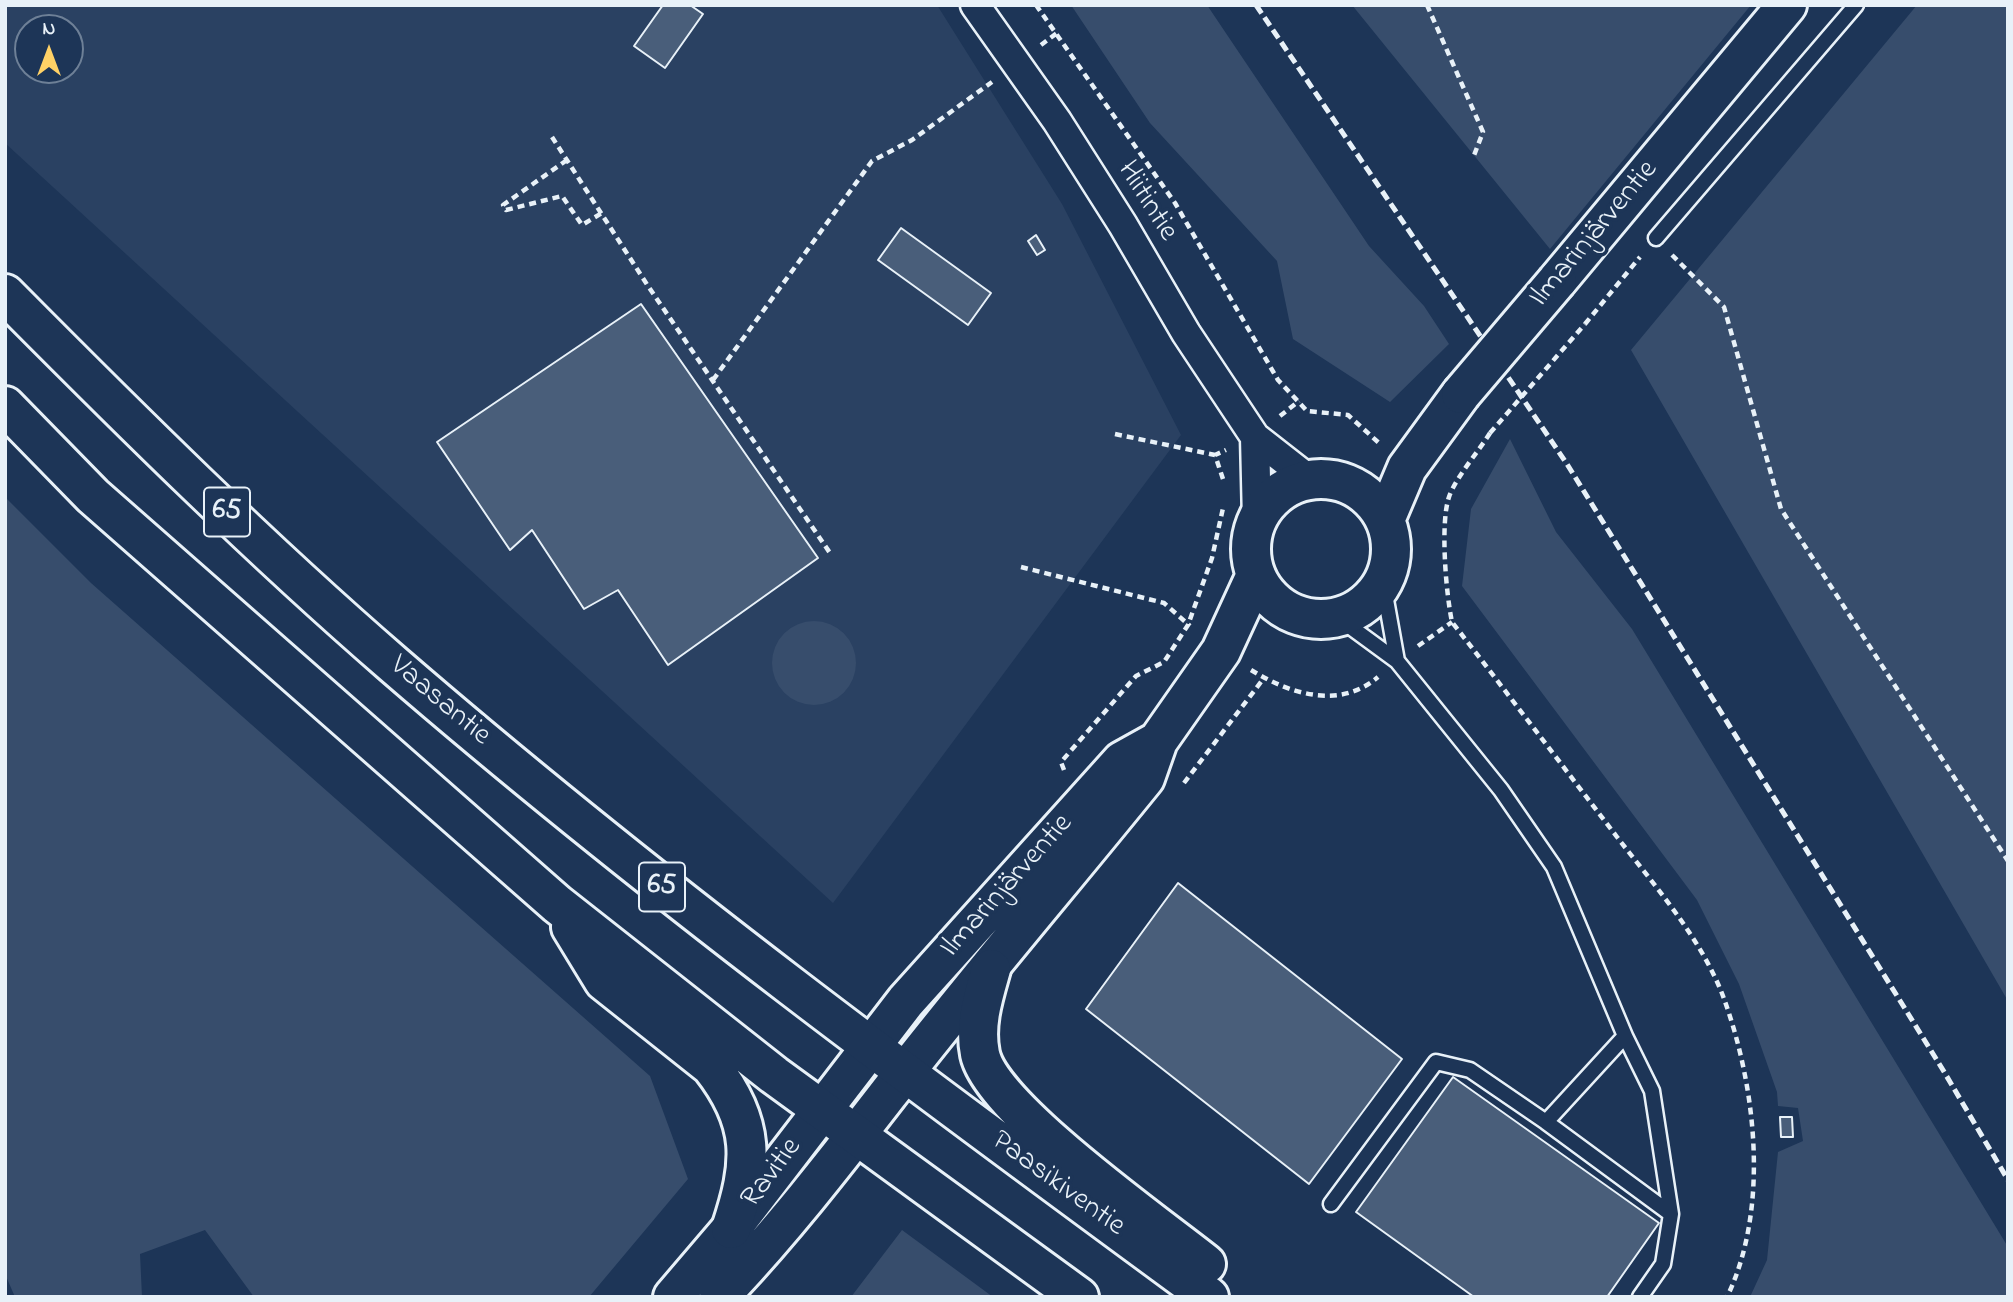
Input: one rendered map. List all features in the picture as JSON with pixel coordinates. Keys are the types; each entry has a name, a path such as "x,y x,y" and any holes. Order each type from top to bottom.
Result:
{"main road":[{"name":"Ilmarinjärventie","path":"1385,520 1407,468 1461,394 1787,5"},
{"name":"Vaasantie","path":"5,294 166,456 391,663 730,942 904,1074"},
{"name":"65","path":"5,406 93,496 557,904 821,1110 1079,1297"},
{"path":"1328,481 1363,492 1385,520 1391,541 1390,563 1383,583 1371,598 1356,610 1337,617 1316,619 1295,614 1278,605 1256,575 1240,513 1269,502 1288,487 1407,468"},
{"name":"Ilmarinjärventie","path":"904,1074 1145,778 1158,741 1221,651 1256,575"},
{"name":"Ilmarinjärventie","path":"1221,651 1295,614"},
{"name":"Ilmarinjärventie","path":"869,1048 906,1001 1122,761 1158,741"},
{"name":"65","path":"557,904 604,981 711,1066 722,1080 746,1134 748,1155 743,1191 731,1229"},
{"path":"990,969 978,1022 980,1055 994,1084 1020,1115 1218,1273 1228,1297"},
{"name":"Ravitie","path":"673,1297 731,1229 869,1048"},
{"name":"Ravitie","path":"719,1297 768,1247 904,1074"},
{"name":"Paasikiventie","path":"904,1074 1209,1297"}],"street":[{"name":"Hiitintie","path":"975,5 1079,156 1186,333 1255,437 1328,481"},
{"path":"1240,513 1255,437"}],"lane":[{"path":"1656,238 1856,5"},
{"path":"1383,583 1397,661"},
{"path":"1337,617 1397,661 1501,790 1554,867 1625,1036 1652,1091 1671,1213 1663,1264 1640,1297"},
{"path":"1546,1122 1625,1036"},
{"path":"1331,1204 1436,1062 1470,1070 1671,1213"}],"path":[{"path":"1036,5 1175,203 1278,380 1307,411 1348,415 1407,468 1449,497"},
{"path":"1427,5 1483,132 1473,158"},
{"path":"712,380 872,161 953,113 1016,64"},
{"path":"552,137 830,553"},
{"path":"567,160 502,205 506,210 562,197 582,226 602,213"},
{"path":"1727,1297 1737,1276 1751,1219 1754,1178 1749,1092 1722,995 1682,921 1452,622 1448,601 1446,533 1449,497 1490,433 1656,238 1724,307 1781,509 2008,861"},
{"path":"1115,434 1215,455 1255,437 1298,401"},
{"path":"1215,455 1226,492"},
{"path":"1076,811 1061,762 1136,676 1164,662 1188,625 1212,558 1240,513"},
{"path":"1021,567 1164,603 1188,625"},
{"path":"1264,678 1286,690 1320,696 1358,692 1452,622"}],"shaded area":[{"path":"5,5 937,5 1062,204 1181,435 833,903 5,143"},
{"path":"1071,5 1207,5 1369,246 1424,306 1449,344 1390,402 1293,339 1277,261 1150,123"},
{"path":"1352,5 1751,5 1550,249"},
{"path":"1917,5 2008,5 2008,1001 1631,350"},
{"path":"1510,439 1556,532 1632,629 2008,1247 2008,1297 1750,1297 1767,1260 1778,1152 1803,1141 1798,1108 1778,1106 1777,1092 1739,984 1697,900 1462,586 1471,509"},
{"path":"5,497 91,583 650,1076 688,1179 589,1297 254,1297 205,1230 140,1254 142,1297 15,1297 5,1274"},
{"path":"814,621 830,624 844,633 853,647 856,663 853,679 844,693 830,702 814,705 798,702 784,693 775,679 772,663 775,647 784,633 798,624"},
{"path":"902,1230 993,1297 851,1297"}],"building":[{"path":"663,5 690,5 703,14 665,68 634,46"},
{"path":"901,228 991,293 968,325 878,260"},
{"path":"1036,235 1045,250 1037,255 1028,241"},
{"path":"641,304 818,558 668,665 618,590 584,609 532,530 510,550 437,442"},
{"path":"1178,883 1402,1059 1309,1184 1086,1009"},
{"path":"1453,1077 1659,1223 1607,1297 1474,1297 1356,1212"},
{"path":"1780,1117 1792,1117 1793,1137 1781,1137"}],"railway":[{"path":"1256,5 1567,464 1943,1070 2008,1180"}]}
